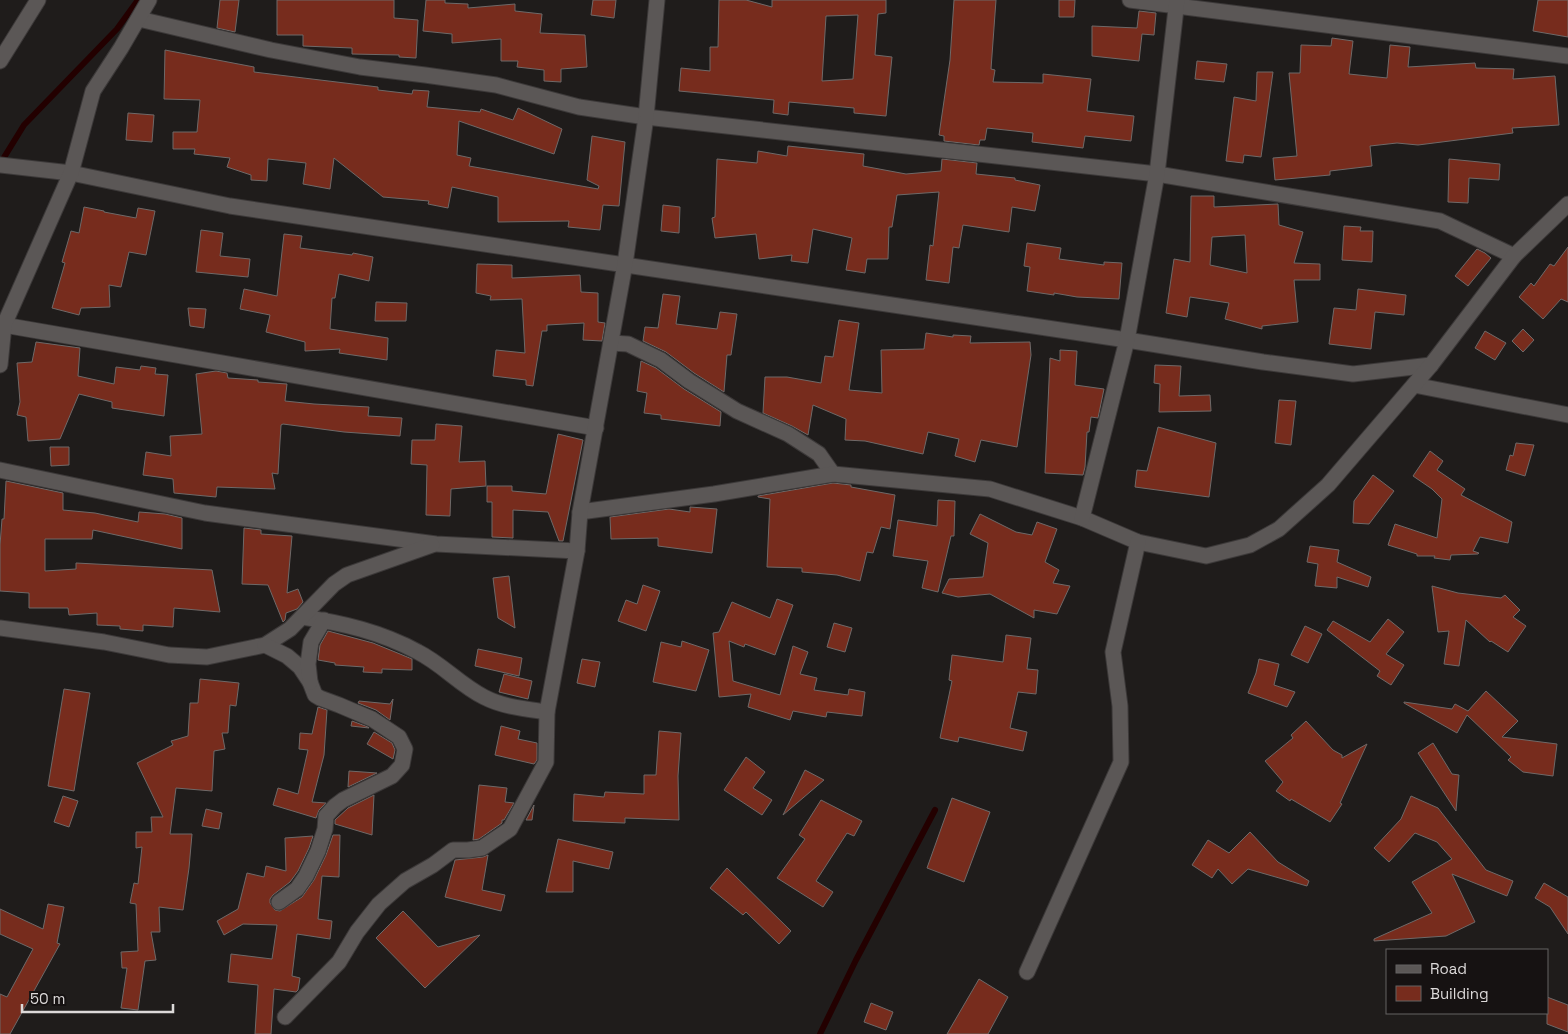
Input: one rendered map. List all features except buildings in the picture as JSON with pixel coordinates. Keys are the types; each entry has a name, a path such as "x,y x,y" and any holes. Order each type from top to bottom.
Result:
{"street":[{"path":"0,60 38,0"},
{"path":"0,365 4,325 71,173 93,91 149,0"},
{"path":"285,1017 339,962 357,932 379,904 405,881 433,865 453,850 482,848 510,830 546,762 547,712 577,550 580,512 625,264 646,117 657,0"},
{"path":"1130,0 1176,3 1568,56"},
{"path":"1082,518 1127,340 1157,174 1176,3"},
{"path":"139,19 271,50 360,67 496,86 579,107 646,117 1157,174 1440,221 1514,256"},
{"path":"0,165 71,173 230,206 625,264 1263,362 1353,374 1431,365"},
{"path":"580,512 714,494 833,474 990,489 1082,518 1138,542 1206,556 1250,545 1280,529 1328,485 1431,365 1514,256 1568,204"},
{"path":"4,325 596,428"},
{"path":"611,343 628,344 661,360 689,381 737,411 788,434 820,454 833,474"},
{"path":"1414,385 1568,414"},
{"path":"0,470 206,513 436,544 577,550"},
{"path":"1027,972 1121,762 1120,706 1113,652 1138,542"},
{"path":"0,628 104,642 169,656 207,657 265,645 290,629 334,584 347,575 436,544"},
{"path":"302,617 348,624 388,638 420,652 484,697 510,707 547,712"},
{"path":"279,902 297,889 306,876 318,851 325,829 326,816 343,800 392,776 402,765 405,749 399,737 372,719 314,695 308,664 311,642 324,620"},
{"path":"265,645 287,656 300,667 310,682"}],"waterway":[{"path":"0,164 24,125 117,29 138,0"},
{"path":"820,1034 856,960 935,810"}]}
